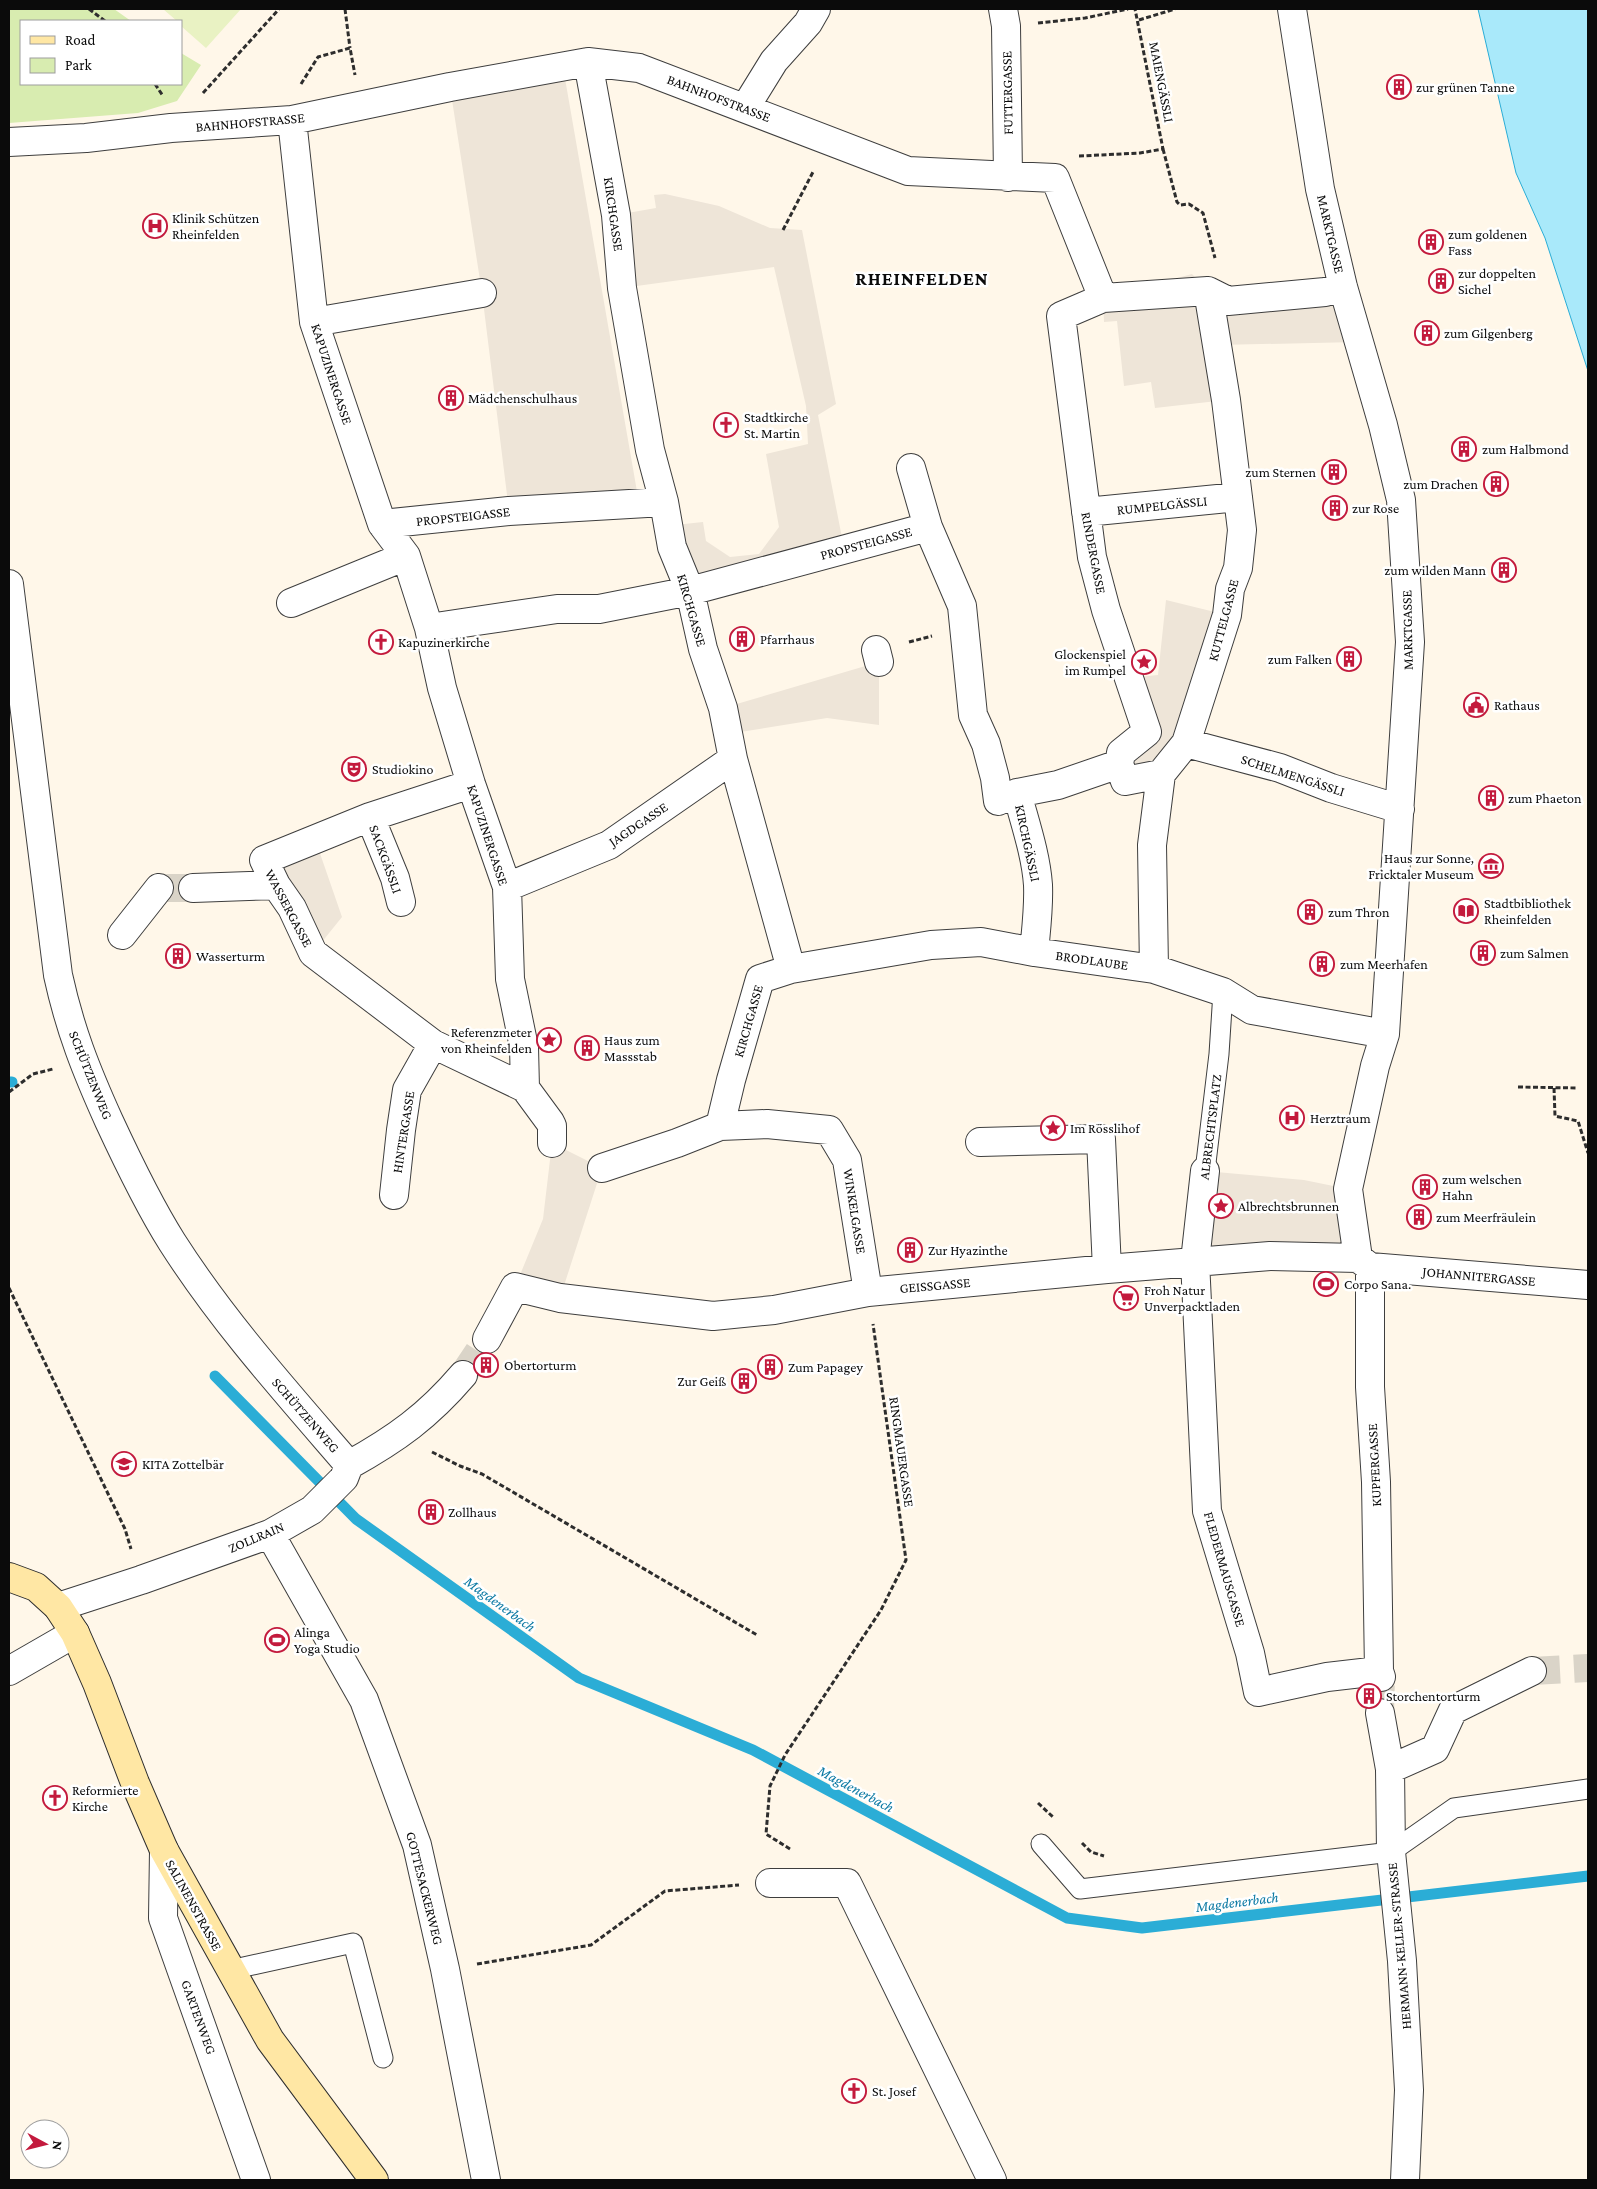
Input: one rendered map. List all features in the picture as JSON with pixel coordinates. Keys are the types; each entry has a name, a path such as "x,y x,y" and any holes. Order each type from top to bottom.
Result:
{"street":[{"path":"745,108 774,61 808,23 816,9"},
{"name":"MARKTGASSE","path":"1292,9 1320,189 1343,287 1383,425 1400,500 1410,642 1384,1034 1375,1066 1348,1189 1364,1262"},
{"name":"FUTTERGASSE","path":"1004,17 1008,177"},
{"name":"BAHNHOFSTRASSE","path":"9,142 86,138 171,128 292,120 450,87 588,62 640,68 908,171 1055,178 1103,298"},
{"name":"KIRCHGASSE","path":"588,62 616,215 622,288 650,450 664,502 672,547 690,591 703,649 723,708 733,759 791,969 760,979 720,1126"},
{"name":"KAPUZINERGASSE","path":"292,120 314,322 382,524 406,556 429,628 442,688 471,784 507,887 510,979 524,1048 526,1088"},
{"path":"1103,298 1208,291 1228,301 1325,292 1343,287"},
{"name":"KUTTELGASSE","path":"1154,969 1152,845 1162,774 1186,743 1228,615 1230,589 1238,568 1242,530 1226,400 1208,291"},
{"path":"314,322 482,293"},
{"name":"RINDERGASSE","path":"1103,298 1061,316 1092,557 1106,610 1147,732 1121,753 1119,764"},
{"path":"911,468 928,527"},
{"name":"RUMPELGÄSSLI","path":"1086,512 1238,497"},
{"name":"PROPSTEIGASSE","path":"382,524 509,511 664,502"},
{"name":"PROPSTEIGASSE","path":"429,628 557,609 599,610 690,591 928,527 962,606 973,714 986,744 995,778 998,801 1017,794 1058,785 1119,764"},
{"path":"291,603 406,556"},
{"name":"SCHÜTZENWEG","path":"9,584 58,975 65,1009 82,1062 134,1174 172,1242 258,1360 347,1471"},
{"name":"SCHELMENGÄSSLI","path":"1186,743 1280,768 1331,788 1400,808"},
{"name":"JAGDGASSE","path":"507,887 609,845 733,759"},
{"path":"1119,764 1125,781 1162,774"},
{"name":"WASSERGASSE","path":"471,784 370,816 264,860 276,885 292,908 313,953 433,1044 526,1088"},
{"name":"KIRCHGÄSSLI","path":"1017,794 1029,835 1038,883 1034,952"},
{"name":"SACKGÄSSLI","path":"370,816 395,878 401,902"},
{"path":"192,888 276,885"},
{"path":"122,935 159,888"},
{"name":"BRODLAUBE","path":"791,969 931,945 981,942 1034,952 1154,969 1223,992 1252,1010 1384,1034"},
{"name":"HINTERGASSE","path":"394,1195 400,1130 407,1090 433,1044"},
{"path":"526,1088 552,1126 552,1143"},
{"name":"WINKELGASSE","path":"602,1168 677,1143 720,1126 767,1124 829,1130 847,1160 868,1292"},
{"path":"980,1142 1101,1139 1108,1269"},
{"name":"ALBRECHTSPLATZ","path":"1195,1261 1205,1171"},
{"name":"GEISSGASSE","path":"487,1339 515,1287 560,1298 713,1316 774,1310 868,1292 1195,1261 1270,1256 1364,1262"},
{"name":"FLEDERMAUSGASSE","path":"1195,1261 1207,1511 1250,1653 1258,1692 1327,1677 1380,1674"},
{"name":"JOHANNITERGASSE","path":"1364,1262 1588,1286"},
{"name":"KUPFERGASSE","path":"1364,1262 1376,1482 1380,1674"},
{"name":"ZOLLRAIN","path":"58,1606 140,1580 270,1534 312,1510 347,1471 426,1414 463,1375"},
{"name":"GOTTESACKERWEG","path":"270,1534 364,1700 417,1845 445,1969 486,2180"},
{"path":"9,1577 36,1586 58,1606"},
{"name":"SALINENSTRASSE","path":"58,1606 75,1633 97,1683 135,1784 164,1850 230,1970 270,2040 374,2180"},
{"path":"9,1671 75,1633"},
{"path":"1390,1769 1435,1750 1453,1710 1532,1671"},
{"name":"HERMANN-KELLER-STRASSE","path":"1380,1713 1390,1769 1391,1852 1402,1961 1409,2090 1405,2180"},
{"name":"GARTENWEG","path":"164,1850 164,1918 256,2180"},
{"path":"770,1883 847,1883 992,2180"}],"lane":[{"name":"ALBRECHTSPLATZ","path":"1205,1171 1219,1054 1223,992"},
{"path":"1041,1844 1080,1889 1391,1852 1454,1808 1588,1789"},
{"path":"230,1970 354,1943 383,2058"}],"path":[{"path":"89,9 104,20"},
{"path":"171,128 279,9"},
{"path":"345,9 350,48"},
{"path":"1004,17 1085,18 1128,9"},
{"name":"MAIENGÄSSLI","path":"1135,9 1139,20 1163,149 1177,202 1180,205 1189,204 1203,213 1211,243"},
{"path":"1139,20 1175,9"},
{"path":"1074,158 1075,156 1163,149"},
{"path":"783,230 814,169"},
{"path":"9,1092 33,1074 82,1062"},
{"path":"1518,1087 1578,1088"},
{"path":"1554,1088 1555,1116 1578,1122 1588,1154"},
{"path":"9,1288 125,1529 132,1552"},
{"name":"RINGMAUERGASSE","path":"798,1853 766,1834 770,1786 785,1755 881,1610 906,1560 868,1292"},
{"path":"460,1466 482,1474 757,1635"},
{"path":"445,1969 591,1945 664,1890 770,1883"}],"green space":[{"path":"9,9 114,9 130,20 20,20 20,85 182,85 182,54 201,65 177,101 138,113 9,123"},
{"path":"163,9 241,9 206,48 182,27 182,20 176,20"}],"shaded area":[{"path":"563,67 639,503 509,511 482,293 450,87"},
{"path":"665,194 719,206 770,228 802,230 836,404 818,415 844,548 690,591 675,525 703,522 706,541 730,557 759,554 779,527 766,454 808,444 806,406 774,267 622,288 616,215 656,208 654,195"},
{"path":"1192,274 1208,291 1343,287 1357,342 1218,345 1226,400 1155,408 1151,382 1124,386 1117,321 1104,322 1103,298"},
{"path":"1166,600 1227,615 1186,743 1125,781 1121,753 1147,732 1128,678 1158,675"},
{"path":"879,662 879,725 827,718 728,734 723,708"},
{"path":"315,839 342,917 313,953 264,860"},
{"path":"552,1143 602,1168 560,1298 515,1287 543,1219"},
{"path":"1205,1171 1304,1180 1348,1189 1358,1258 1195,1261"}],"water":[{"path":"1478,9 1588,9 1588,371 1545,238 1516,173"}],"waterway":[{"name":"Magdenerbach","path":"215,1376 356,1519 579,1678 753,1750 1067,1918 1142,1928 1588,1876"}],"tunnel":[{"path":"159,888 193,888"},
{"path":"463,1375 487,1339"},
{"path":"1532,1671 1588,1668"},
{"path":"1380,1713 1381,1677"}],"place":[{"name":"zur grünen Tanne","path":"1399,87"},
{"name":"Klinik Schützen Rheinfelden","path":"155,226"},
{"name":"zum goldenen Fass","path":"1431,242"},
{"name":"zur doppelten Sichel","path":"1441,281"},
{"name":"zum Gilgenberg","path":"1427,333"},
{"name":"Mädchenschulhaus","path":"451,398"},
{"name":"Stadtkirche St. Martin","path":"726,425"},
{"name":"zum Halbmond","path":"1464,449"},
{"name":"zum Sternen","path":"1334,472"},
{"name":"zum Drachen","path":"1496,484"},
{"name":"zur Rose","path":"1335,508"},
{"name":"zum wilden Mann","path":"1504,570"},
{"name":"Pfarrhaus","path":"742,639"},
{"name":"Kapuzinerkirche","path":"381,642"},
{"name":"zum Falken","path":"1349,659"},
{"name":"Glockenspiel im Rumpel","path":"1144,662"},
{"name":"Rathaus","path":"1476,705"},
{"name":"Studiokino","path":"354,769"},
{"name":"zum Phaeton","path":"1491,798"},
{"name":"Haus zur Sonne, Fricktaler Museum","path":"1491,866"},
{"name":"Stadtbibliothek Rheinfelden","path":"1466,911"},
{"name":"zum Thron","path":"1310,912"},
{"name":"zum Salmen","path":"1483,953"},
{"name":"Wasserturm","path":"178,956"},
{"name":"zum Meerhafen","path":"1322,964"},
{"name":"Referenzmeter von Rheinfelden","path":"549,1040"},
{"name":"Haus zum Massstab","path":"587,1048"},
{"name":"Herztraum","path":"1292,1118"},
{"name":"Im Rösslihof","path":"1053,1128"},
{"name":"zum welschen Hahn","path":"1425,1187"},
{"name":"Albrechtsbrunnen","path":"1221,1206"},
{"name":"zum Meerfräulein","path":"1419,1217"},
{"name":"Zur Hyazinthe","path":"910,1250"},
{"name":"Corpo Sana.","path":"1326,1284"},
{"name":"Froh Natur Unverpacktladen","path":"1126,1298"},
{"name":"Obertorturm","path":"486,1365"},
{"name":"Zum Papagey","path":"770,1367"},
{"name":"Zur Geiß","path":"744,1381"},
{"name":"KITA Zottelbär","path":"124,1464"},
{"name":"Zollhaus","path":"431,1512"},
{"name":"Alinga Yoga Studio","path":"277,1640"},
{"name":"Storchentorturm","path":"1369,1696"},
{"name":"Reformierte Kirche","path":"55,1798"},
{"name":"St. Josef","path":"854,2091"}],"district":[{"name":"RHEINFELDEN","path":"922,278"}]}
